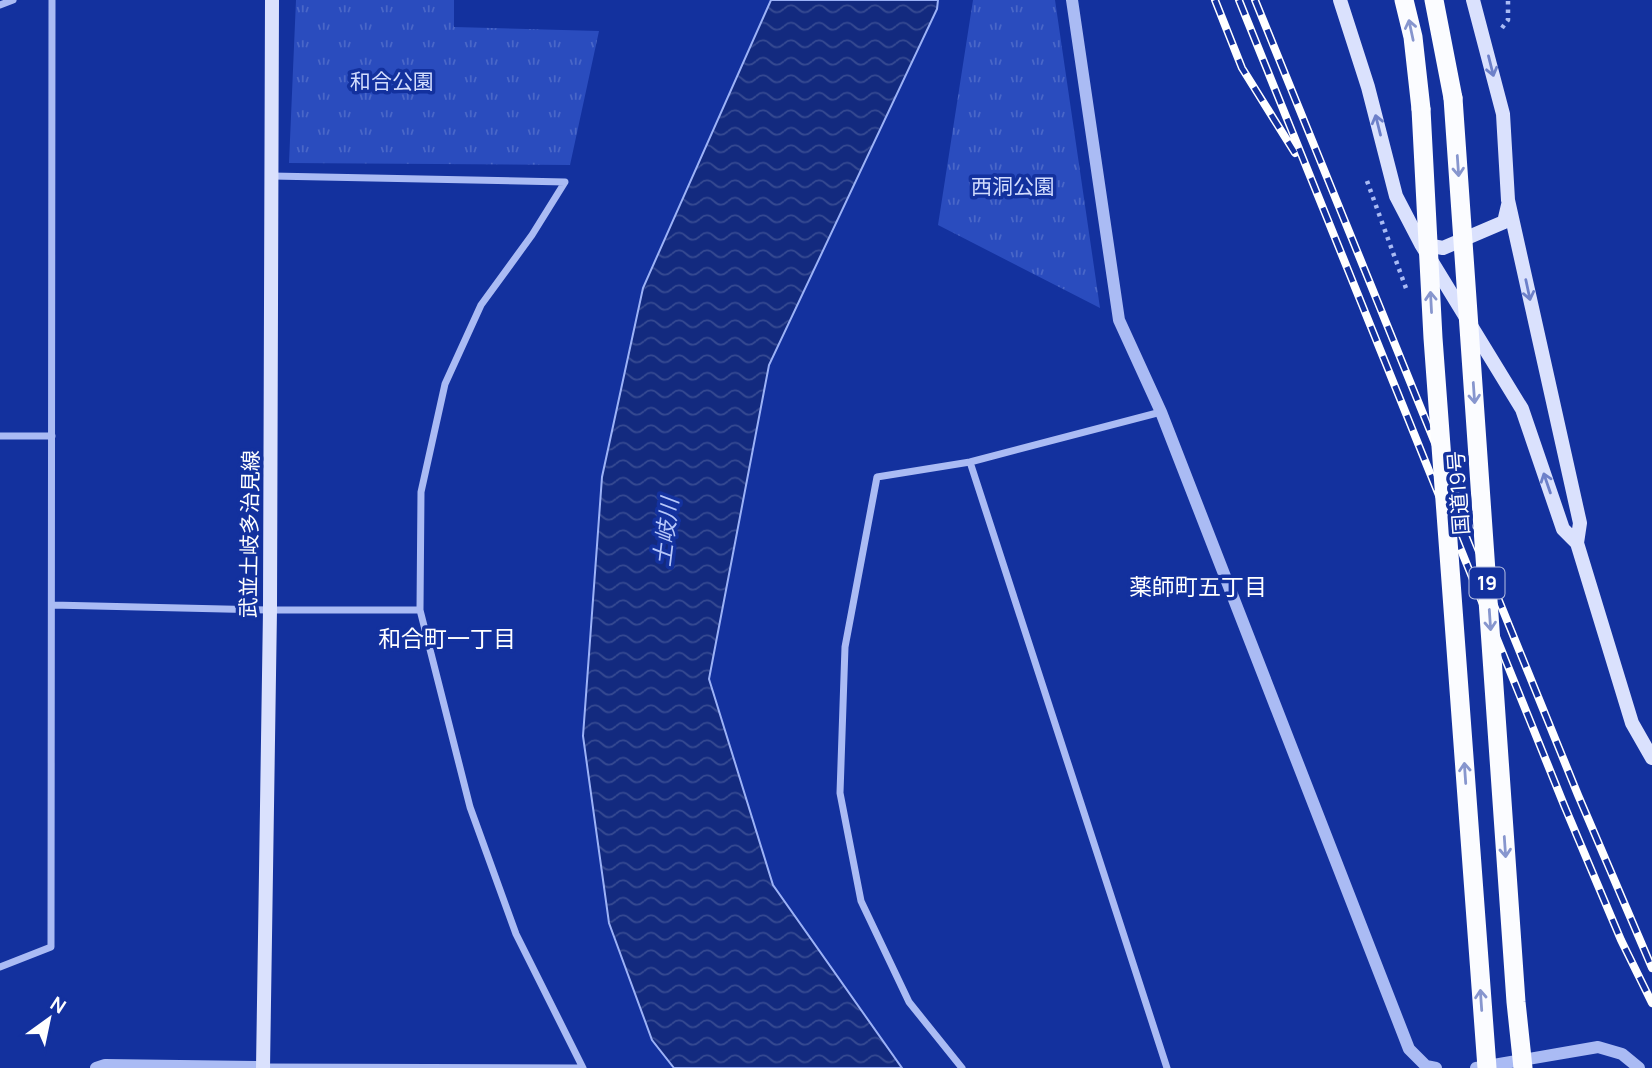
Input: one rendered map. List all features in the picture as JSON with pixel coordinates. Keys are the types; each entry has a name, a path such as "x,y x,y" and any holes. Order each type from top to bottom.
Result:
{"highway":[{"name":"国道19号","path":"1404,0 1413,37 1421,109 1433,338 1487,1068"},
{"name":"国道19号","path":"1433,0 1453,98 1515,989 1523,1068"}],"main road":[{"name":"武並土岐多治見線","path":"263,1067 270,611 272,0"},
{"path":"1340,0 1368,88 1396,196 1421,244 1522,409 1563,529 1577,543"},
{"path":"1473,0 1503,114 1508,200 1580,523 1577,543 1632,723 1652,758"},
{"path":"1421,244 1443,248 1504,222 1508,200"}],"street":[{"path":"0,5 13,0"},
{"path":"0,967 51,947 52,0"},
{"path":"1072,0 1119,320 1161,412 1409,1049 1428,1067"},
{"path":"96,1068 105,1065 581,1068 516,934 470,807 420,610 421,492 445,384 481,305 532,235 565,182 271,176"},
{"path":"962,1068 909,1002 861,901 840,793 845,647 877,477 970,462 1161,412"},
{"path":"0,436 52,436"},
{"path":"970,462 1167,1068"},
{"path":"52,605 270,611 420,610"},
{"path":"1476,1068 1598,1047 1622,1055 1639,1068"}],"path":[{"path":"1502,28 1507,20 1508,0"},
{"path":"1367,181 1409,299"}],"green space":[{"name":"和合公園","path":"296,0 454,0 454,27 599,31 570,165 289,163"},
{"name":"西洞公園","path":"973,0 1055,0 1100,308 938,225"}],"water":[{"name":"土岐川","path":"771,0 938,0 937,9 769,365 709,679 773,885 902,1068 674,1068 652,1040 609,923 583,736 602,477 643,288"}],"railway":[{"path":"1215,0 1242,68 1295,153"},
{"path":"1239,0 1564,805 1621,940 1652,1003"},
{"path":"1255,0 1578,795 1652,968"}],"district":[{"name":"薬師町五丁目","path":"1198,586"},
{"name":"和合町一丁目","path":"447,638"}]}
